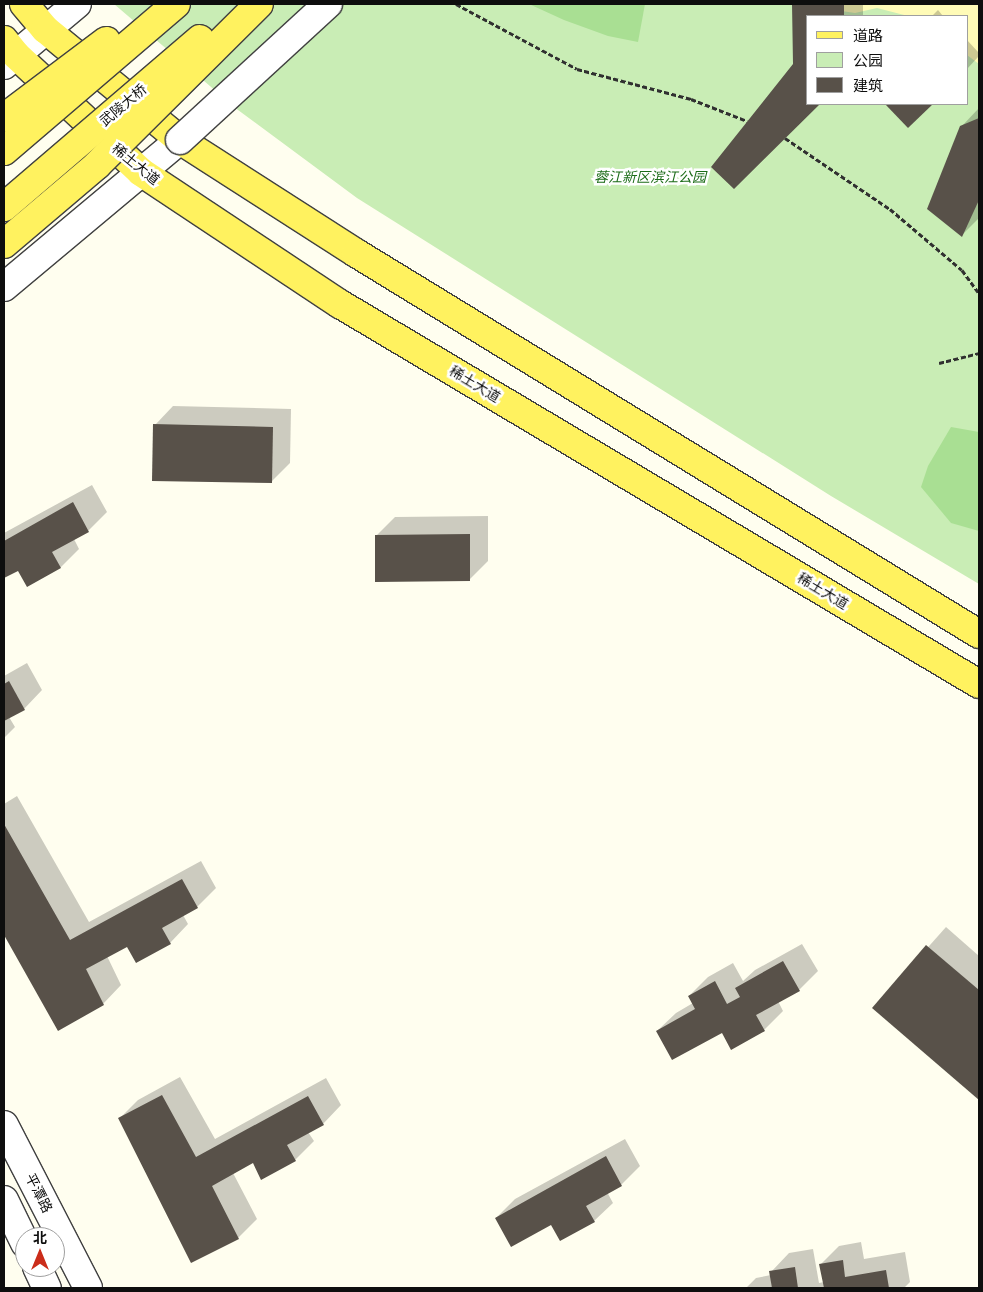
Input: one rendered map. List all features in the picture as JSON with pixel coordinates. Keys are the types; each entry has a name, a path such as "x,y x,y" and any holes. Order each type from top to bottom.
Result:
{"main road":[{"path":"24,4 45,29 180,140 356,253 979,634"},
{"path":"4,118 155,4"},
{"path":"4,151 176,4"},
{"name":"武陵大桥","path":"4,207 242,4"},
{"path":"4,244 97,165 259,4"},
{"name":"稀土大道","path":"8,53 141,172 340,304 979,684"}],"street":[{"path":"8,53 45,29 77,4"},
{"path":"4,287 180,140 328,4"},
{"name":"平潭路","path":"4,1125 88,1288"},
{"path":"4,1200 17,1227"}],"path":[{"path":"456,4 577,69 691,99 747,121"},
{"path":"785,138 890,209 962,270 979,293"},
{"path":"939,364 979,353"}],"green space":[{"name":"蓉江新区滨江公园","path":"114,4 979,4 979,584 831,496 357,198 238,110"},
{"path":"529,4 645,4 638,42 608,36 564,20"},
{"path":"951,427 979,432 979,531 951,523 921,487 928,466"}],"sand":[{"path":"795,4 979,4 979,64 968,56 968,15 904,15 877,8 855,13"}],"building":[{"path":"792,4 844,4 844,15 806,15 806,105 819,105 734,189 711,167 793,64"},
{"path":"886,105 932,105 908,128"},
{"path":"979,118 979,200 962,237 927,209 960,126"},
{"path":"153,424 273,427 272,483 152,481"},
{"path":"73,502 89,532 52,552 61,568 27,587 18,571 4,578 4,541"},
{"path":"470,534 470,581 375,582 375,535"},
{"path":"9,681 25,710 4,721 4,684"},
{"path":"4,824 70,940 182,879 198,908 162,928 171,944 136,963 127,947 86,969 104,1005 58,1031 4,935"},
{"path":"926,945 979,990 979,1100 872,1008"},
{"path":"783,961 800,991 756,1015 765,1031 731,1050 722,1033 672,1060 656,1031 695,1009 688,996 715,981 727,1004 740,997 735,988"},
{"path":"162,1095 196,1157 308,1096 324,1125 287,1145 296,1161 261,1180 253,1163 212,1186 239,1239 191,1263 118,1118"},
{"path":"606,1156 622,1186 586,1206 595,1222 560,1241 551,1225 511,1247 495,1218"},
{"path":"843,1260 845,1277 886,1270 889,1288 824,1288 819,1264"},
{"path":"795,1267 798,1288 772,1288 769,1271"}]}
